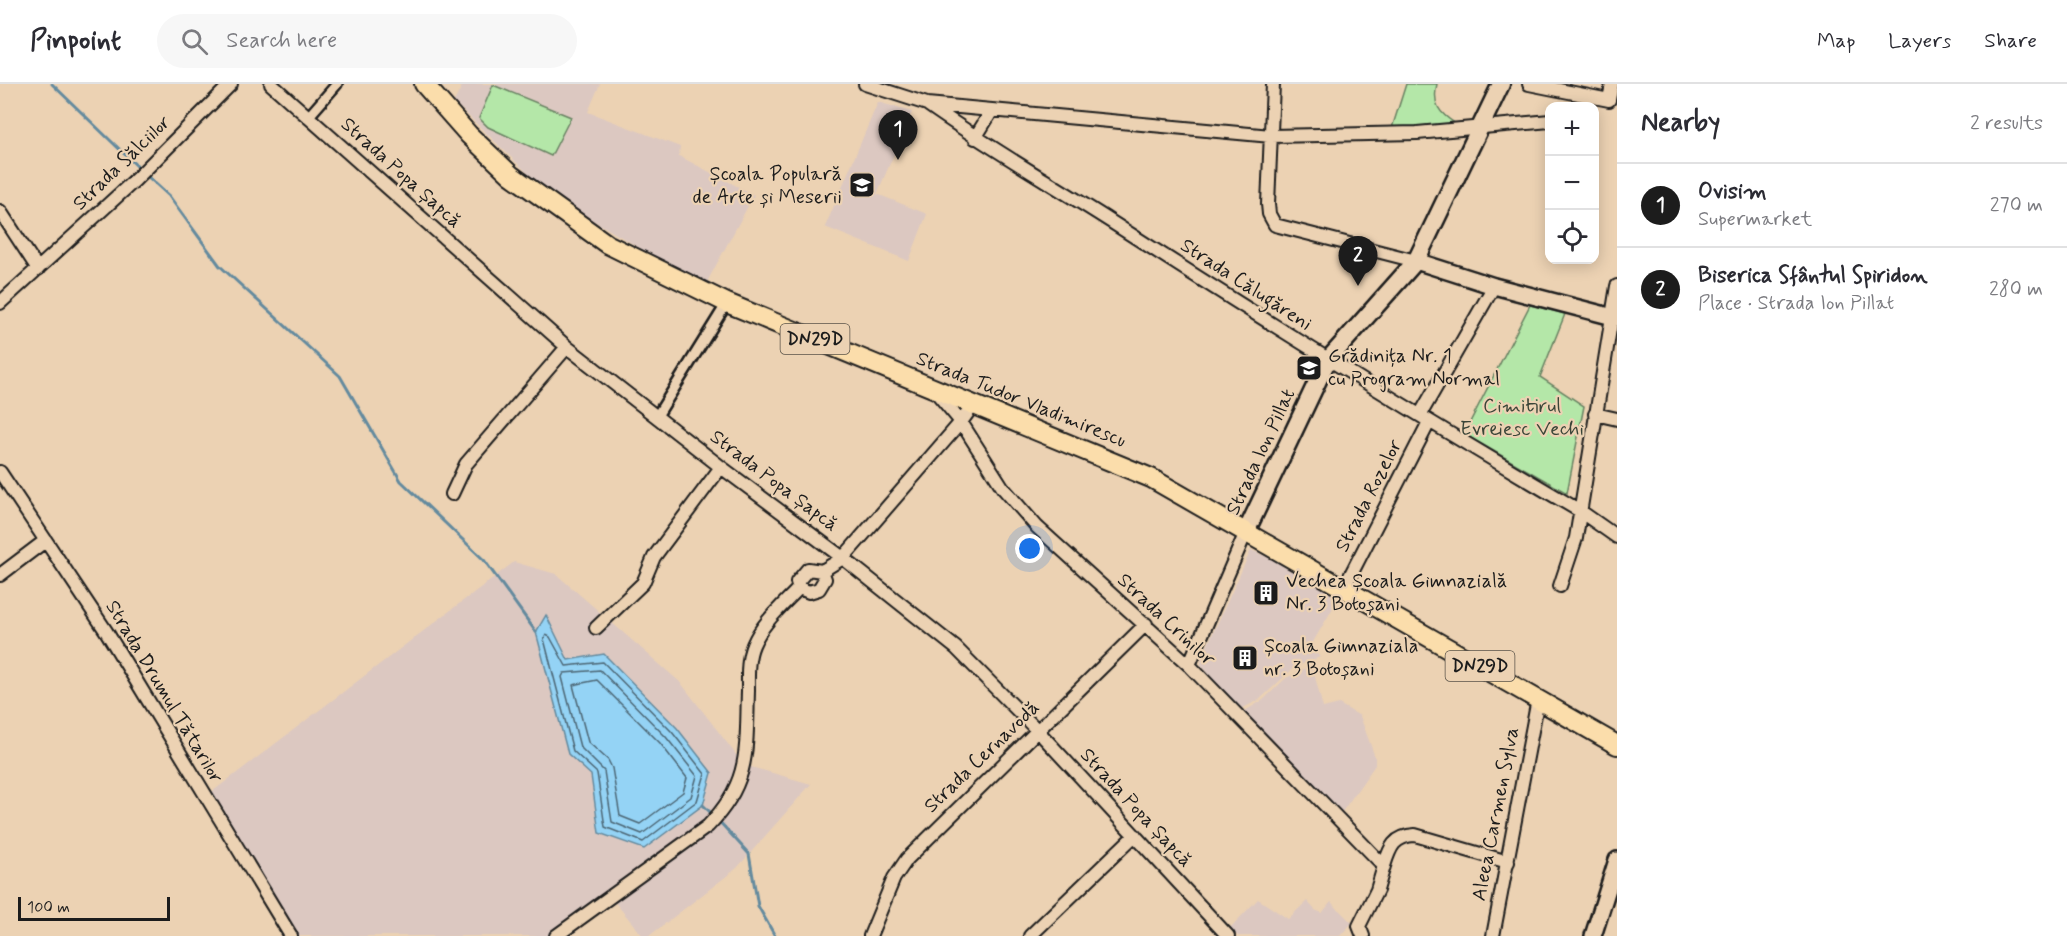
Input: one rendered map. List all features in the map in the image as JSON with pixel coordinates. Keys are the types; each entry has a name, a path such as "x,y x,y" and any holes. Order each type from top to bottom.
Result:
{"main road":[{"name":"Strada Tudor Vladimirescu","path":"424,84 469,135 511,175 606,244 727,303 1151,478 1617,745"},
{"name":"Strada Ion Pillat","path":"1246,532 1327,361 1416,261 1501,84"}],"street":[{"name":"Strada Sălciilor","path":"0,303 135,180 231,84"},
{"name":"Strada Popa Șapcă","path":"271,84 567,347 721,468 843,558 956,648 1037,730 1228,936"},
{"path":"309,116 337,84"},
{"path":"865,84 927,104 991,112 1270,136 1417,133 1543,122"},
{"path":"1273,84 1268,204 1275,225 1416,261 1494,286 1614,317"},
{"path":"1529,84 1613,100"},
{"path":"1612,84 1613,100"},
{"path":"1599,106 1613,100"},
{"name":"Strada Călugăreni","path":"927,104 975,138 1076,199 1327,361 1580,512 1617,537"},
{"path":"975,138 991,112"},
{"path":"0,210 38,269"},
{"path":"1560,586 1576,538 1595,414 1614,317 1617,285"},
{"name":"Strada Rozelor","path":"1344,588 1425,419 1494,286"},
{"path":"657,416 727,303"},
{"path":"453,494 466,464 567,347"},
{"name":"Strada Crinilor","path":"934,389 961,422 986,464 1037,527 1189,665 1384,866"},
{"path":"556,936 708,826 726,807 743,775 752,647 762,627 798,588 798,582 808,569 822,571 843,558 974,404"},
{"path":"1595,414 1617,419"},
{"path":"596,628 643,584 654,557 721,468"},
{"name":"Strada Drumul Tătarilor","path":"0,472 106,631 291,936"},
{"name":"Strada Ion Pillat","path":"1189,665 1246,532"},
{"path":"0,574 45,541"},
{"path":"798,588 808,592 819,589 825,579 822,571"},
{"name":"Strada Cernavodă","path":"870,936 882,913 894,878 907,859 1146,624"},
{"name":"Aleea Carmen Sylva","path":"1493,936 1538,699"},
{"path":"1030,936 1135,835"},
{"path":"1358,933 1377,890 1391,844 1404,835 1416,835 1508,862"},
{"path":"1593,936 1617,860"}],"shaded area":[{"path":"463,84 600,84 588,112 680,147 679,156 754,195 707,282 668,265 549,194 454,102"},
{"name":"Școala Populară de Arte și Meserii","path":"878,102 912,112 877,194 927,214 909,261 825,227"},
{"path":"1251,550 1302,572 1340,596 1313,642 1315,652 1320,657 1295,667 1259,700 1239,710 1201,665 1202,657"},
{"path":"514,562 556,574 681,683 744,765 811,784 737,868 649,936 643,936 608,894 549,936 290,936 200,801"},
{"path":"1312,665 1323,708 1339,704 1360,716 1375,757 1375,765 1342,812 1243,712 1263,700 1286,678"},
{"path":"1258,899 1288,919 1307,901 1315,910 1322,913 1331,902 1352,923 1340,936 1238,936 1230,928"}],"green space":[{"path":"1406,84 1437,84 1436,103 1441,112 1456,124 1392,128"},
{"path":"493,85 571,117 551,156 488,127 479,118"},
{"name":"Cimitirul Evreiesc Vechi","path":"1530,305 1565,314 1540,377 1584,406 1567,493 1464,434"}],"water":[{"path":"546,615 568,660 604,654 677,728 712,773 703,805 644,849 599,833 591,775 568,754 536,632"}],"waterway":[{"path":"52,84 141,170"},
{"path":"146,175 169,196 220,266 340,376 401,481 484,560 536,632"},
{"path":"703,805 712,814"},
{"path":"717,819 749,854 758,906 775,936"}],"place":[{"name":"Ovisim","path":"898,160"},
{"name":"Școala Populară de Arte și Meserii","path":"862,185"},
{"name":"Biserica Sfântul Spiridon","path":"1358,286"},
{"name":"Grădinița Nr. 1 cu Program Normal","path":"1309,368"},
{"name":"Vechea Școala Gimnazială Nr. 3 Botoșani","path":"1266,593"},
{"name":"Școala Gimnaziala nr. 3 Botoșani","path":"1245,658"}]}
